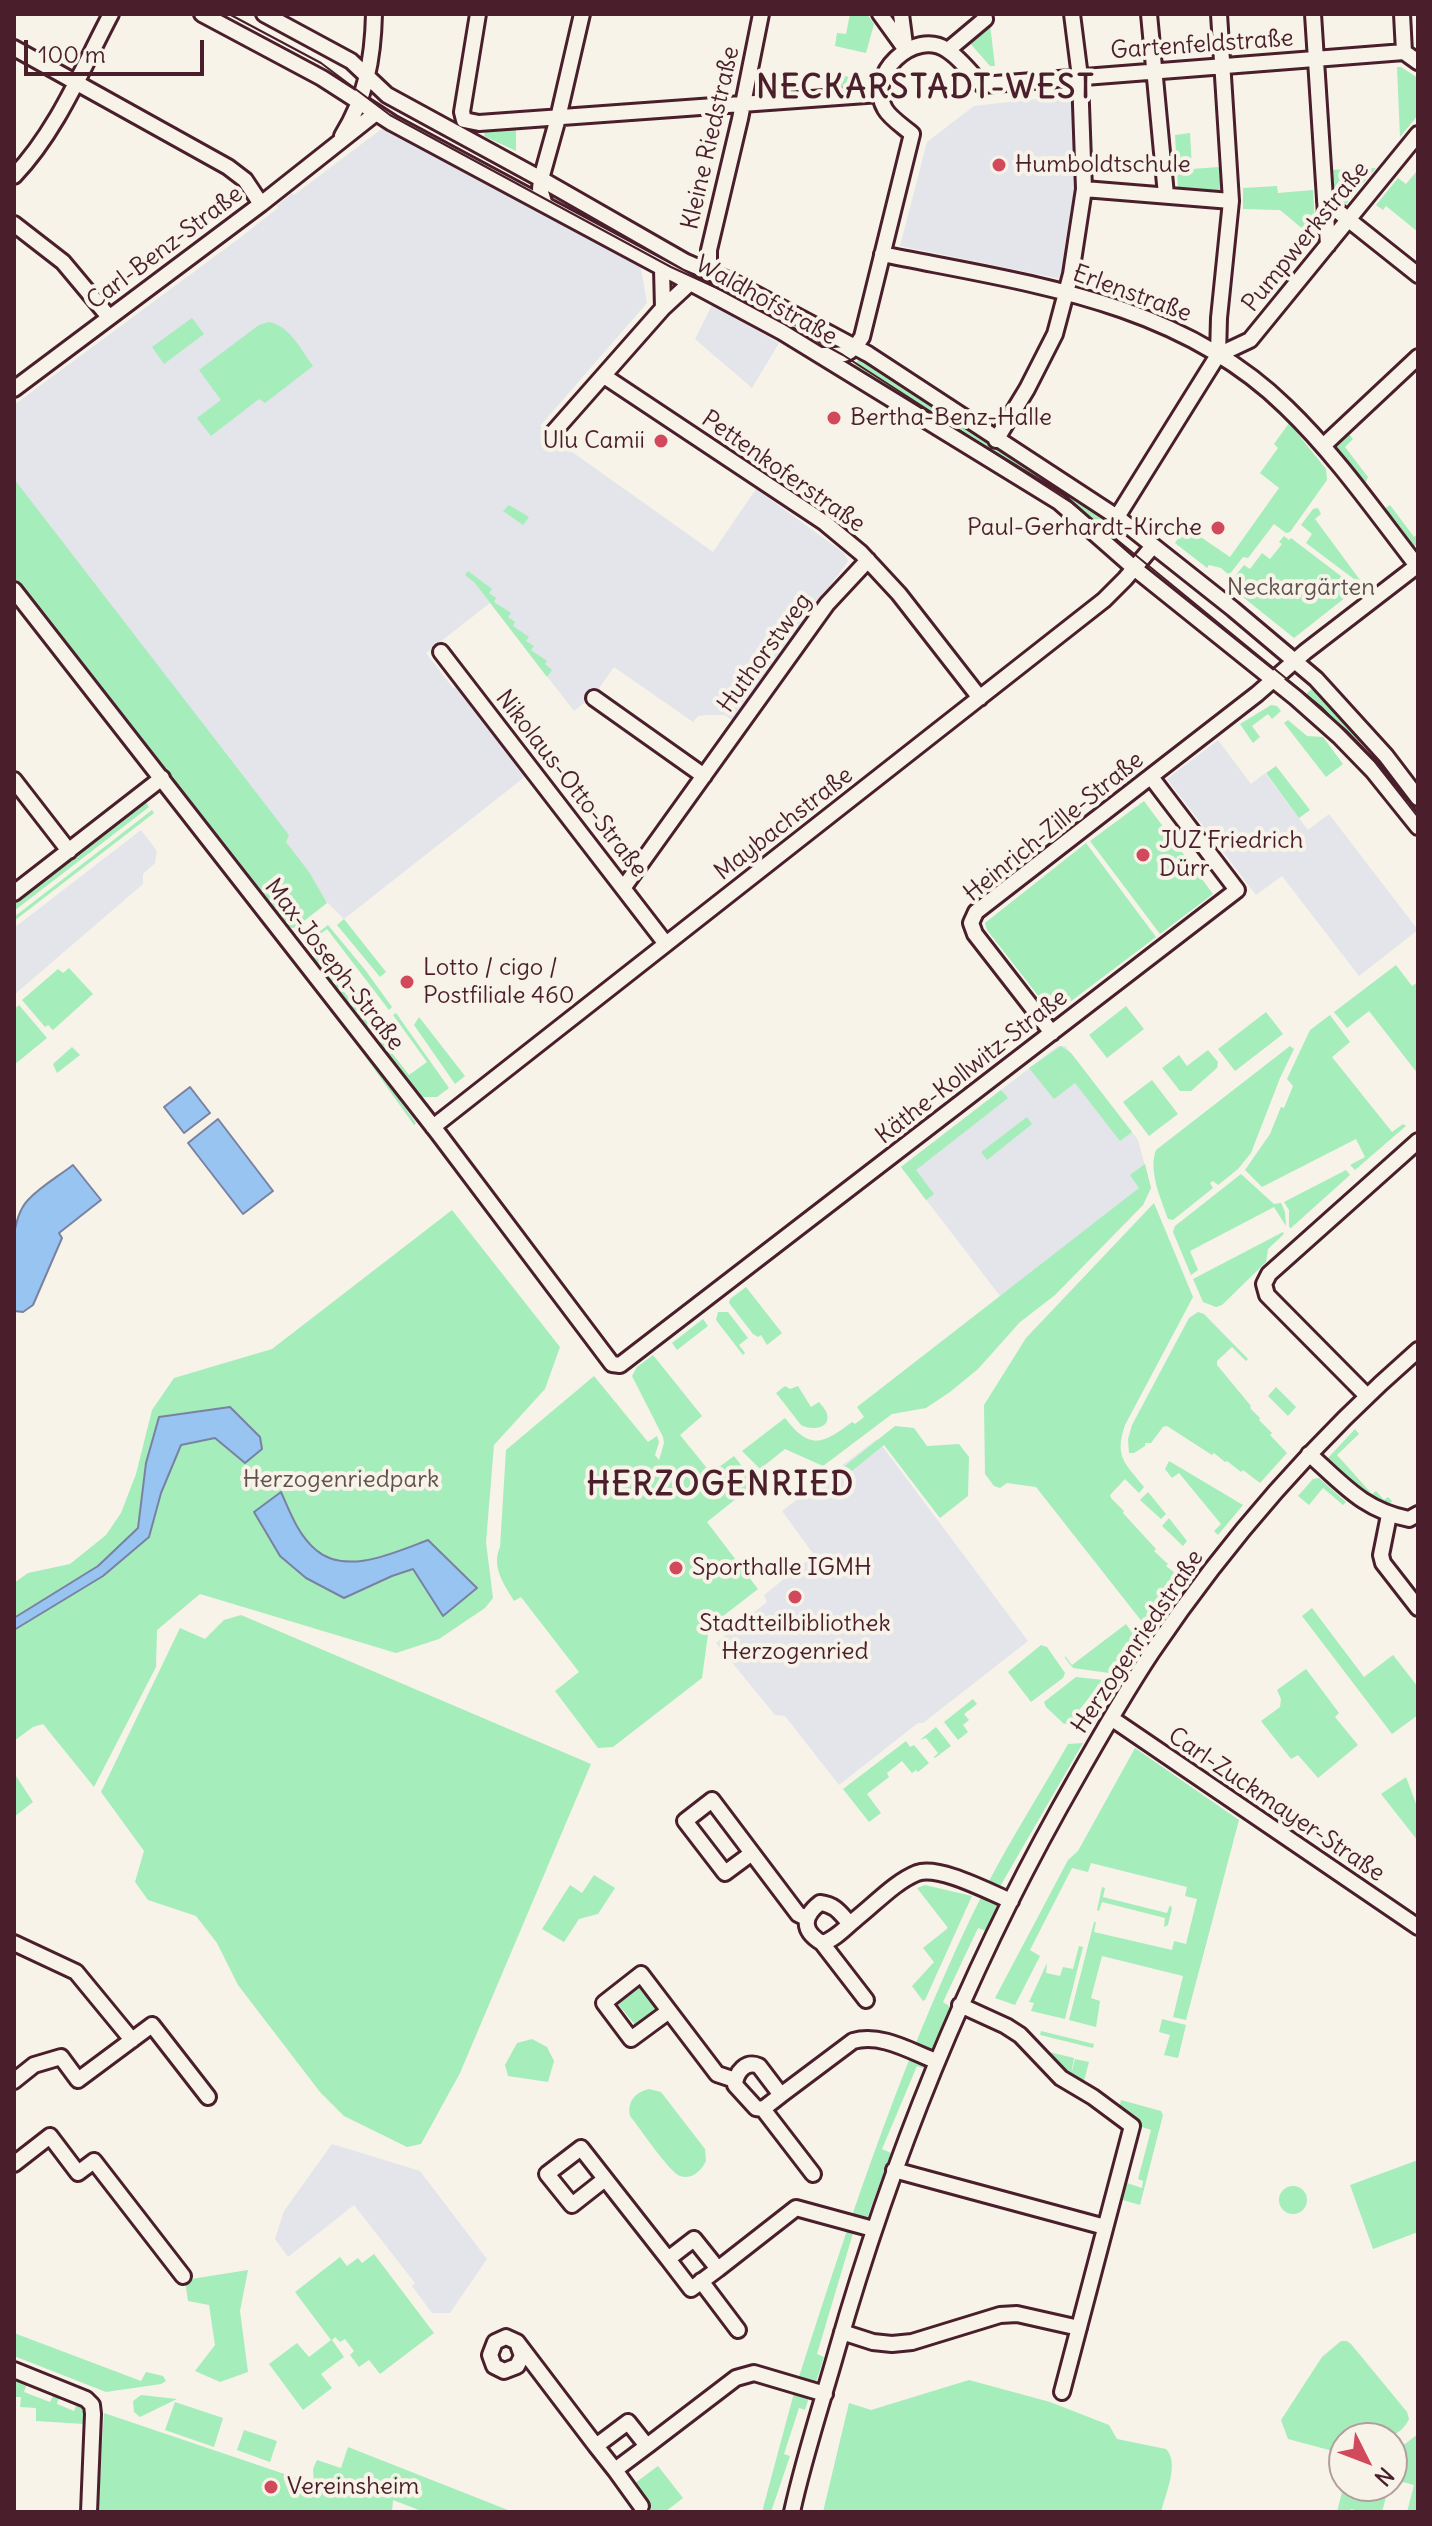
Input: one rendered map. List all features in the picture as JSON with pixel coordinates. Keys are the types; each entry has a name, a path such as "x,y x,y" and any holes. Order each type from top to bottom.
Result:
{"street":[{"path":"14,176 32,157 47,133 111,14"},
{"name":"Waldhofstraße","path":"202,14 339,89 376,113 662,269 726,300 822,355 1059,502 1134,568 1296,698 1360,757 1418,827"},
{"name":"Waldhofstraße","path":"264,14 351,61 387,95 686,262 708,266 855,347 1117,517 1296,661 1350,715 1418,798"},
{"name":"Carl-Benz-Straße","path":"340,140 360,103 367,79 373,48 374,14"},
{"path":"478,14 462,112 464,120 479,123 880,94"},
{"path":"545,205 540,189 541,179 582,14"},
{"name":"Kleine Riedstraße","path":"708,266 761,14"},
{"path":"880,14 906,50"},
{"path":"901,14 906,50"},
{"path":"822,355 843,355 855,347 862,337 912,134 885,110 880,94 883,77 892,62 906,50 920,45 948,50 985,19 984,14"},
{"path":"996,440 1055,334 1067,293 1084,189 1080,77 1072,14"},
{"path":"1149,14 1166,195"},
{"path":"1117,517 1218,355 1231,201 1219,14"},
{"path":"1313,14 1328,245"},
{"path":"1402,14 1404,52 1418,62"},
{"path":"14,48 239,175 261,204"},
{"path":"351,61 373,48"},
{"name":"Gartenfeldstraße","path":"948,50 982,85 1404,52"},
{"path":"339,89 367,79"},
{"path":"360,103 387,95"},
{"name":"Carl-Benz-Straße","path":"14,389 261,204 376,113"},
{"name":"Pumpwerkstraße","path":"1218,355 1250,340 1418,134"},
{"path":"1084,189 1231,201"},
{"path":"1325,201 1418,275"},
{"path":"14,224 63,262 109,317"},
{"name":"Erlenstraße","path":"882,254 1105,302 1156,321 1197,341 1283,404 1323,446 1418,566"},
{"path":"662,269 663,308"},
{"path":"551,435 663,308 690,283"},
{"path":"840,339 867,317"},
{"path":"1323,446 1418,357"},
{"name":"Pettenkoferstraße","path":"604,376 825,523 868,560 899,594 980,698"},
{"name":"Maybachstraße","path":"433,1127 1104,600 1153,546"},
{"name":"Huthorstweg","path":"624,887 827,604 868,560"},
{"path":"1273,681 1418,566"},
{"name":"Max-Joseph-Straße","path":"14,590 433,1127 612,1364 620,1365"},
{"name":"Nikolaus-Otto-Straße","path":"441,652 666,944"},
{"name":"Heinrich-Zille-Straße","path":"1052,1033 975,934 971,923 976,912 1273,681"},
{"path":"594,698 704,776"},
{"name":"Käthe-Kollwitz-Straße","path":"620,1365 1237,890 1151,777"},
{"path":"14,893 162,778"},
{"path":"14,780 69,851"},
{"path":"1366,1395 1267,1295 1264,1284 1269,1274 1418,1141"},
{"name":"Herzogenriedstraße","path":"790,2512 873,2229 894,2170 960,2005 1011,1901 1111,1718 1152,1652 1218,1561 1309,1454 1366,1395 1418,1350"},
{"path":"1309,1454 1369,1507 1409,1519 1418,1514"},
{"path":"1389,1515 1381,1555 1383,1563 1418,1608"},
{"name":"Carl-Zuckmayer-Straße","path":"1111,1718 1418,1927"},
{"path":"752,1853 725,1873 685,1821 712,1800 752,1853 798,1914 806,1918"},
{"path":"822,1943 828,1942 919,1872 930,1871 955,1878 1011,1901"},
{"path":"850,1924 836,1908 828,1904 820,1903 806,1918 814,1938 822,1943 866,2000"},
{"path":"14,1943 76,1972 132,2040"},
{"path":"669,2011 631,2039 604,2003 641,1974 717,2074 735,2080"},
{"path":"960,2005 1013,2030 1061,2078 1132,2126 1062,2392"},
{"path":"16,2075 34,2065 61,2057 78,2080 152,2025 208,2097"},
{"path":"763,2109 853,2041 864,2038 889,2043 936,2061"},
{"path":"781,2095 759,2066 747,2065 738,2072 735,2085 752,2105 763,2109 813,2174"},
{"path":"14,2164 50,2136 78,2173 94,2161 183,2276"},
{"path":"894,2170 1105,2227"},
{"path":"605,2179 691,2289 796,2208 873,2229"},
{"path":"668,2259 694,2239 718,2269"},
{"path":"701,2281 738,2330"},
{"path":"842,2332 873,2342 902,2343 1000,2315 1017,2314 1079,2328"},
{"path":"517,2342 641,2506"},
{"path":"14,2370 86,2399 92,2405 89,2512"},
{"path":"615,2470 736,2378 754,2373 825,2394"},
{"path":"596,2446 628,2422 647,2446"}],"shaded area":[{"name":"Humboldtschule","path":"1072,95 1079,188 1061,279 900,246 927,142 974,106"},
{"path":"384,127 640,263 647,303 540,426 713,552 756,489 844,553 848,561 733,721 725,715 708,715 698,716 693,722 614,667 595,694 574,711 490,603 426,653 453,688 456,686 526,776 344,919 322,897 14,497 14,405 241,237 292,193 294,195"},
{"path":"712,305 779,343 752,388 695,339"},
{"path":"1218,740 1251,784 1265,773 1308,830 1329,814 1418,930 1359,976 1282,876 1256,895 1167,779"},
{"path":"141,830 157,851 155,863 143,874 143,884 14,995 14,928"},
{"path":"1058,1046 1065,1046 1071,1053 1138,1140 1151,1188 1143,1205 1055,1295 1020,1322 901,1167"},
{"path":"877,1439 1028,1641 839,1785 785,1716 775,1715 716,1643 767,1602 764,1595 814,1555 782,1511"},
{"path":"332,2144 420,2171 487,2259 450,2313 432,2313 412,2286 415,2283 354,2205 288,2257 275,2239 284,2211"}],"green space":[{"path":"850,14 867,14 874,24 866,53 835,46 837,33 846,34"},
{"path":"990,25 995,66 990,66 968,41"},
{"path":"1397,67 1418,78 1418,115 1400,137"},
{"path":"831,74 850,77 849,89 833,90"},
{"path":"516,126 516,151 484,136 486,128"},
{"path":"1190,133 1192,169 1219,167 1221,192 1178,188 1175,135"},
{"path":"1376,168 1346,204 1330,191 1329,170"},
{"path":"1416,172 1418,232 1386,206 1383,210 1376,205 1398,178 1406,184"},
{"path":"1277,186 1278,193 1313,190 1316,240 1280,210 1243,209 1243,188"},
{"path":"192,318 204,334 164,364 152,347"},
{"path":"269,322 289,333 313,366 265,403 259,399 211,436 197,418 221,400 199,370 259,325"},
{"path":"862,355 1120,526 1119,530 1124,535 1112,542 851,370"},
{"path":"1289,423 1326,469 1327,480 1290,532 1286,533 1274,524 1248,558 1243,557 1229,575 1221,568 1209,565 1207,568 1175,543 1186,527 1230,557 1279,488 1260,473 1278,448 1274,444"},
{"path":"1349,434 1353,439 1345,447 1368,477 1365,484 1336,446"},
{"path":"14,479 289,835 286,842 327,903 295,928 283,927 14,577"},
{"path":"509,505 529,517 523,525 503,511"},
{"path":"1390,505 1414,537 1418,534 1418,544 1414,547 1384,509"},
{"path":"1318,508 1321,514 1315,519 1363,584 1360,587 1354,579 1306,543 1312,534 1301,525 1313,509"},
{"name":"Neckargärten","path":"1284,536 1289,540 1291,538 1355,590 1294,638 1228,585 1244,565 1250,569 1262,553 1270,559 1282,544 1279,542"},
{"path":"468,571 492,589 489,593 496,598 494,602 511,613 508,617 515,622 513,626 529,637 526,641 534,646 531,650 547,661 545,664 552,670 547,677 475,583 465,575"},
{"path":"1315,686 1351,722 1418,803 1418,824 1305,695"},
{"path":"1271,705 1281,711 1272,719 1268,714 1252,726 1260,737 1253,743 1240,724"},
{"path":"1288,720 1307,736 1323,737 1343,764 1326,777 1284,723"},
{"path":"1276,766 1310,810 1299,818 1266,773"},
{"path":"145,801 149,807 14,911 14,902"},
{"path":"1144,801 1213,894 1160,934 1090,841"},
{"path":"152,810 154,813 14,921 14,917"},
{"path":"1086,843 1156,937 1058,1011 1050,1011 987,930 985,923"},
{"path":"344,919 386,972 380,977 337,925"},
{"path":"328,925 392,1007 389,1010 327,929 307,944 305,951 309,956 314,953 372,1028 367,1033 304,952 306,942"},
{"path":"1396,965 1412,986 1418,982 1418,1074 1369,1011 1347,1028 1334,1012"},
{"path":"69,968 93,994 53,1030 48,1025 45,1027 22,1000 58,969 63,973"},
{"path":"315,986 416,1123 414,1125"},
{"path":"19,1005 47,1038 14,1065 14,1009"},
{"path":"1126,1006 1144,1029 1107,1058 1089,1035"},
{"path":"1266,1012 1283,1034 1235,1071 1218,1049"},
{"path":"396,1013 449,1088 437,1097 417,1097 376,1044 382,1040 409,1075 427,1062 393,1015"},
{"path":"1330,1015 1350,1042 1332,1057 1392,1132 1403,1124 1406,1126 1355,1170 1350,1165 1365,1157 1356,1139 1262,1187 1245,1170 1270,1134 1281,1107 1284,1108 1293,1086 1287,1079 1310,1030"},
{"path":"419,1017 465,1076 455,1084 414,1025"},
{"path":"1061,1046 1071,1053 1132,1132 1120,1141 1075,1083 1054,1099 1029,1068"},
{"path":"1290,1046 1294,1049 1251,1153 1238,1169 1218,1185 1213,1181 1210,1183 1213,1188 1173,1220 1168,1219 1154,1176 1156,1150"},
{"path":"72,1047 80,1055 57,1073 53,1064"},
{"path":"1208,1050 1218,1062 1217,1068 1191,1091 1180,1091 1162,1068 1179,1055 1187,1066"},
{"path":"1152,1080 1178,1114 1149,1136 1123,1102"},
{"path":"1001,1090 1008,1098 916,1170 934,1194 926,1200 901,1167"},
{"path":"1027,1117 1032,1124 987,1160 981,1152"},
{"path":"1145,1164 1151,1188 1143,1205 1055,1295 1020,1322 978,1369 950,1392 926,1408 892,1414 823,1466 785,1449 760,1469 742,1451 785,1418 802,1436 817,1441 852,1422 855,1424 864,1417 857,1407 1139,1188 1130,1175"},
{"path":"1346,1170 1350,1175 1289,1227 1289,1210 1284,1202"},
{"path":"1241,1174 1274,1204 1281,1203 1286,1226 1274,1207 1190,1251 1198,1270 1191,1275 1173,1232 1175,1226"},
{"path":"1154,1203 1193,1297 1122,1436 1123,1459 1144,1487 1139,1493 1125,1479 1110,1495 1168,1564 1166,1566 1183,1579 1148,1624 1143,1623 1036,1487 1007,1483 1000,1488 994,1486 985,1474 984,1405 1026,1338"},
{"name":"Herzogenriedpark","path":"452,1210 560,1347 545,1389 494,1445 486,1542 493,1598 485,1608 439,1639 396,1653 200,1594 157,1630 156,1667 94,1787 43,1724 33,1727 14,1741 14,1583 28,1573 70,1564 106,1535 121,1513 136,1474 152,1410 174,1378 272,1349"},
{"path":"1283,1232 1268,1249 1266,1262 1222,1305 1216,1307 1203,1302 1193,1279"},
{"path":"746,1287 782,1333 767,1345 761,1335 753,1334 729,1303"},
{"path":"718,1312 728,1312 748,1338 739,1345 745,1353 743,1355 716,1320"},
{"path":"1198,1312 1204,1314 1248,1359 1246,1361 1232,1347 1217,1361 1217,1365 1287,1453 1260,1483 1167,1426 1151,1443 1145,1443 1134,1453 1129,1453 1128,1439 1132,1425 1189,1318"},
{"path":"703,1319 708,1326 677,1350 672,1343"},
{"path":"653,1355 702,1416 680,1435 711,1473 734,1456 749,1475 747,1490 707,1522 758,1589 709,1627 702,1678 613,1747 598,1748 555,1691 579,1672 521,1597 514,1601 500,1575 497,1561 506,1450 594,1376 648,1442 657,1436 659,1442 655,1455 659,1460 663,1437 632,1376 637,1367"},
{"path":"785,1386 790,1389 798,1386 811,1407 819,1402 827,1413 826,1423 814,1428 801,1425 776,1393"},
{"path":"1276,1387 1296,1407 1288,1416 1268,1396"},
{"path":"895,1426 914,1428 927,1446 959,1444 969,1457 968,1496 940,1518 884,1445 848,1474 845,1466"},
{"path":"1355,1429 1359,1434 1337,1455 1372,1494 1376,1491 1384,1500 1388,1497 1392,1501 1389,1505 1374,1500 1327,1459"},
{"path":"1169,1461 1243,1505 1218,1535 1214,1531 1221,1524 1179,1473 1172,1478 1165,1469"},
{"path":"1319,1478 1346,1502 1343,1505 1323,1488 1309,1505 1298,1496 1313,1479"},
{"path":"1148,1492 1166,1514 1161,1519 1140,1500"},
{"path":"1169,1518 1187,1541 1183,1546 1162,1526"},
{"path":"1312,1608 1364,1677 1393,1655 1418,1687 1418,1715 1392,1734 1302,1616"},
{"path":"241,1615 591,1764 460,2073 421,2144 407,2147 344,2116 320,2092 238,1985 217,1943 196,1916 148,1900 135,1882 144,1851 101,1792 180,1628 205,1639 224,1620"},
{"path":"1126,1624 1137,1639 1109,1673 1073,1668 1065,1658 1072,1665"},
{"path":"1041,1645 1047,1647 1065,1673 1063,1678 1031,1702 1008,1672"},
{"path":"1306,1669 1339,1713 1335,1717 1358,1745 1318,1778 1298,1755 1291,1759 1261,1721 1280,1707 1277,1690"},
{"path":"1076,1677 1103,1680 1069,1723 1064,1724 1044,1702"},
{"path":"1110,1686 1114,1689 1094,1725 1084,1719"},
{"path":"973,1699 977,1704 964,1714 969,1720 963,1725 968,1732 958,1740 944,1722"},
{"path":"936,1727 951,1746 935,1758 938,1753 926,1738 920,1740"},
{"path":"906,1741 910,1747 914,1745 929,1763 912,1773 902,1761 887,1773 889,1777 867,1794 881,1813 869,1822 843,1789"},
{"path":"1083,1743 998,1890 1006,1896 989,1932 978,1928 943,2002 952,2008 926,2069 917,2066 882,2149 891,2153 862,2232 854,2230 817,2354 824,2357 815,2385 798,2380 883,2129 957,1946 996,1869 1068,1744"},
{"path":"1135,1748 1239,1820 1186,2020 1173,2017 1183,1976 1102,1956 1091,1998 1100,2001 1096,2027 1069,2020 1094,1922 1094,1932 1172,1950 1174,1941 1186,1944 1197,1899 1185,1896 1187,1887 1091,1863 1088,1872 1072,1868 1030,1950 1040,1956 1015,2005 995,1998 1068,1860 1078,1851"},
{"path":"14,1773 33,1802 14,1817"},
{"path":"1406,1777 1418,1809 1418,1841 1381,1794"},
{"path":"594,1875 615,1888 598,1914 579,1919 564,1942 542,1929 570,1885 582,1893"},
{"path":"925,1885 972,1896 923,2001 912,1986 934,1962 923,1948 948,1928 917,1888"},
{"path":"1102,1887 1105,1888 1103,1897 1167,1913 1170,1905 1168,1925 1164,1927 1165,1918 1102,1902 1097,1910"},
{"path":"1079,1946 1083,1947 1065,2019 1031,2011 1034,2003 1029,2002 1047,1963 1046,1973 1060,1976 1063,1967 1073,1969"},
{"path":"639,1988 656,2009 635,2025 618,2004"},
{"path":"1162,2019 1186,2025 1178,2058 1164,2055 1170,2035 1159,2032"},
{"path":"1041,2031 1094,2044 1093,2048 1040,2035"},
{"path":"532,2039 547,2047 554,2061 548,2082 508,2076 505,2065 517,2043"},
{"path":"1041,2050 1074,2058 1071,2075 1075,2059 1089,2062 1084,2081 1067,2076"},
{"path":"649,2089 661,2092 705,2149 706,2161 692,2176 675,2173 630,2116 633,2098"},
{"path":"1121,2100 1161,2111 1163,2115 1140,2205 1123,2200 1127,2183 1142,2188 1143,2181 1138,2179 1151,2130 1139,2126 1137,2119 1119,2108"},
{"path":"1418,2160 1418,2232 1373,2249 1350,2185"},
{"path":"1293,2186 1303,2190 1307,2200 1303,2210 1293,2214 1283,2210 1279,2200 1283,2190"},
{"path":"374,2254 434,2333 380,2374 369,2360 359,2367 350,2355 354,2351 345,2339 340,2342 335,2337 332,2340 344,2357 321,2374 332,2388 303,2410 269,2364 297,2343 309,2357 331,2340 295,2292 340,2257 347,2266 358,2258 362,2263"},
{"path":"248,2270 240,2311 248,2372 220,2382 195,2371 215,2345 209,2305 188,2301 185,2280"},
{"path":"14,2333 141,2381 146,2372 163,2376 166,2381 106,2392 14,2356"},
{"path":"1341,2341 1351,2344 1407,2412 1407,2422 1328,2422 1328,2450 1288,2439 1281,2420 1322,2357"},
{"path":"14,2375 28,2381 24,2392 50,2402 55,2392 60,2394 57,2404 74,2411 78,2401 86,2409 84,2512 80,2512 84,2424 36,2421 36,2408 20,2407 21,2397 15,2397"},
{"path":"969,2380 1050,2402 1109,2425 1117,2439 1166,2449 1172,2471 1161,2512 823,2512 849,2403 871,2410"},
{"path":"795,2389 810,2394 805,2410 799,2408 784,2454 790,2456 771,2512 762,2512"},
{"path":"141,2395 177,2399 140,2417 134,2412 133,2401"},
{"path":"175,2402 223,2418 214,2447 165,2430"},
{"path":"104,2413 314,2484 313,2469 317,2460 341,2468 348,2447 513,2512 424,2512 393,2500 392,2512 98,2512"},
{"path":"244,2430 277,2441 270,2462 237,2450"},
{"path":"1418,2434 1418,2512 1407,2512 1414,2485 1408,2483 1408,2442"},
{"path":"658,2466 683,2498 665,2512 651,2512 631,2486"},
{"path":"1340,2502 1385,2502 1382,2512 1351,2509 1350,2512 1337,2512"}],"water":[{"path":"190,1087 210,1113 184,1133 164,1107"},
{"path":"218,1119 273,1191 243,1214 188,1143"},
{"path":"73,1165 101,1200 59,1233 62,1238 33,1305 23,1312 14,1311 14,1237 21,1210 39,1190"},
{"path":"230,1407 260,1437 262,1449 245,1463 215,1438 181,1445 161,1493 149,1537 103,1576 14,1630 14,1618 98,1566 138,1528 146,1463 159,1417"},
{"path":"281,1492 304,1537 328,1558 342,1561 371,1559 428,1540 477,1588 443,1616 413,1569 344,1598 306,1578 280,1556 254,1512"}],"tram line":[{"path":"229,14 321,63 390,115 671,267 741,299 843,355 1072,503 1321,707 1374,761 1418,817"}],"place":[{"name":"Humboldtschule","path":"999,165"},
{"name":"Bertha-Benz-Halle","path":"834,418"},
{"name":"Ulu Camii","path":"661,441"},
{"name":"Paul-Gerhardt-Kirche","path":"1218,528"},
{"name":"JUZ Friedrich Dürr","path":"1143,855"},
{"name":"Lotto / cigo / Postfiliale 460","path":"407,982"},
{"name":"Sporthalle IGMH","path":"676,1568"},
{"name":"Stadtteilbibliothek Herzogenried","path":"795,1597"},
{"name":"Vereinsheim","path":"271,2487"}],"district":[{"name":"NECKARSTADT-WEST","path":"926,89"},
{"name":"HERZOGENRIED","path":"721,1486"}]}
